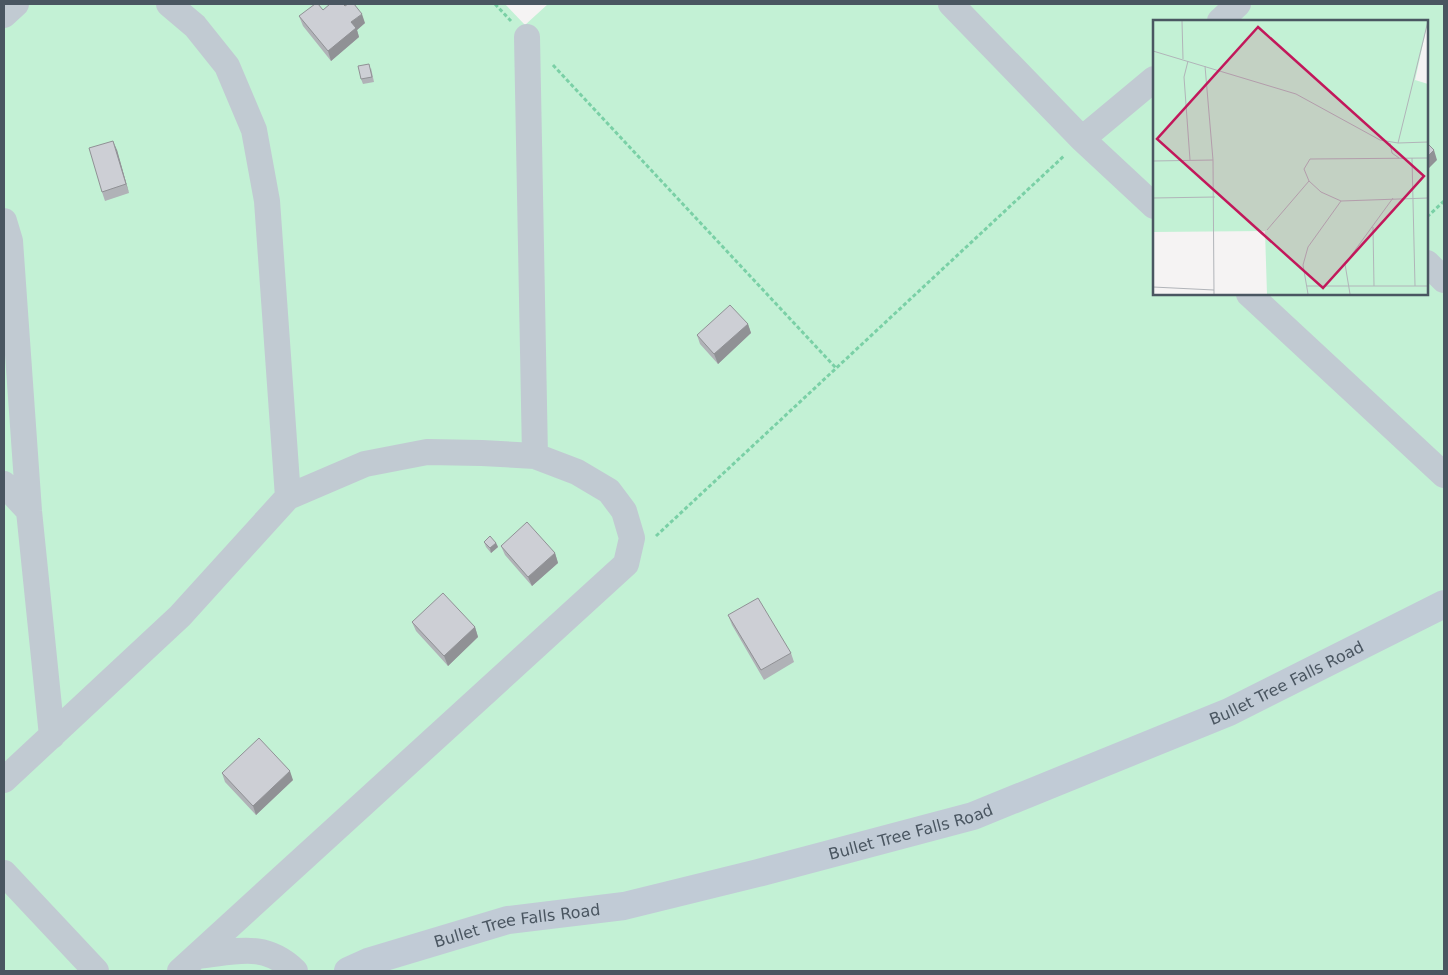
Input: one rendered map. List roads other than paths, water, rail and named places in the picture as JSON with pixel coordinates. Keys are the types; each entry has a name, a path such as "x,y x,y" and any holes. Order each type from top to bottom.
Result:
{"main road":[{"name":"Bullet Tree Falls Road","path":"348,971 368,962 508,920 624,906 758,873 972,816 1229,712 1444,604"}],"street":[{"path":"4,14 16,4"},
{"path":"169,4 195,26 227,66 254,130 267,202 288,497"},
{"path":"951,4 1082,139 1153,205"},
{"path":"1221,20 1238,4"},
{"path":"527,38 535,456"},
{"path":"1082,139 1153,80"},
{"path":"4,221 10,241 29,510 52,736"},
{"path":"1428,265 1444,280"},
{"path":"1250,295 1444,475"},
{"path":"4,780 180,616 288,497 365,464 427,452 535,456 577,472 609,491 624,511 632,538 626,564 189,964"},
{"path":"4,484 29,510"},
{"path":"4,874 96,971"},
{"path":"189,964 258,950 277,957 294,971"}]}
